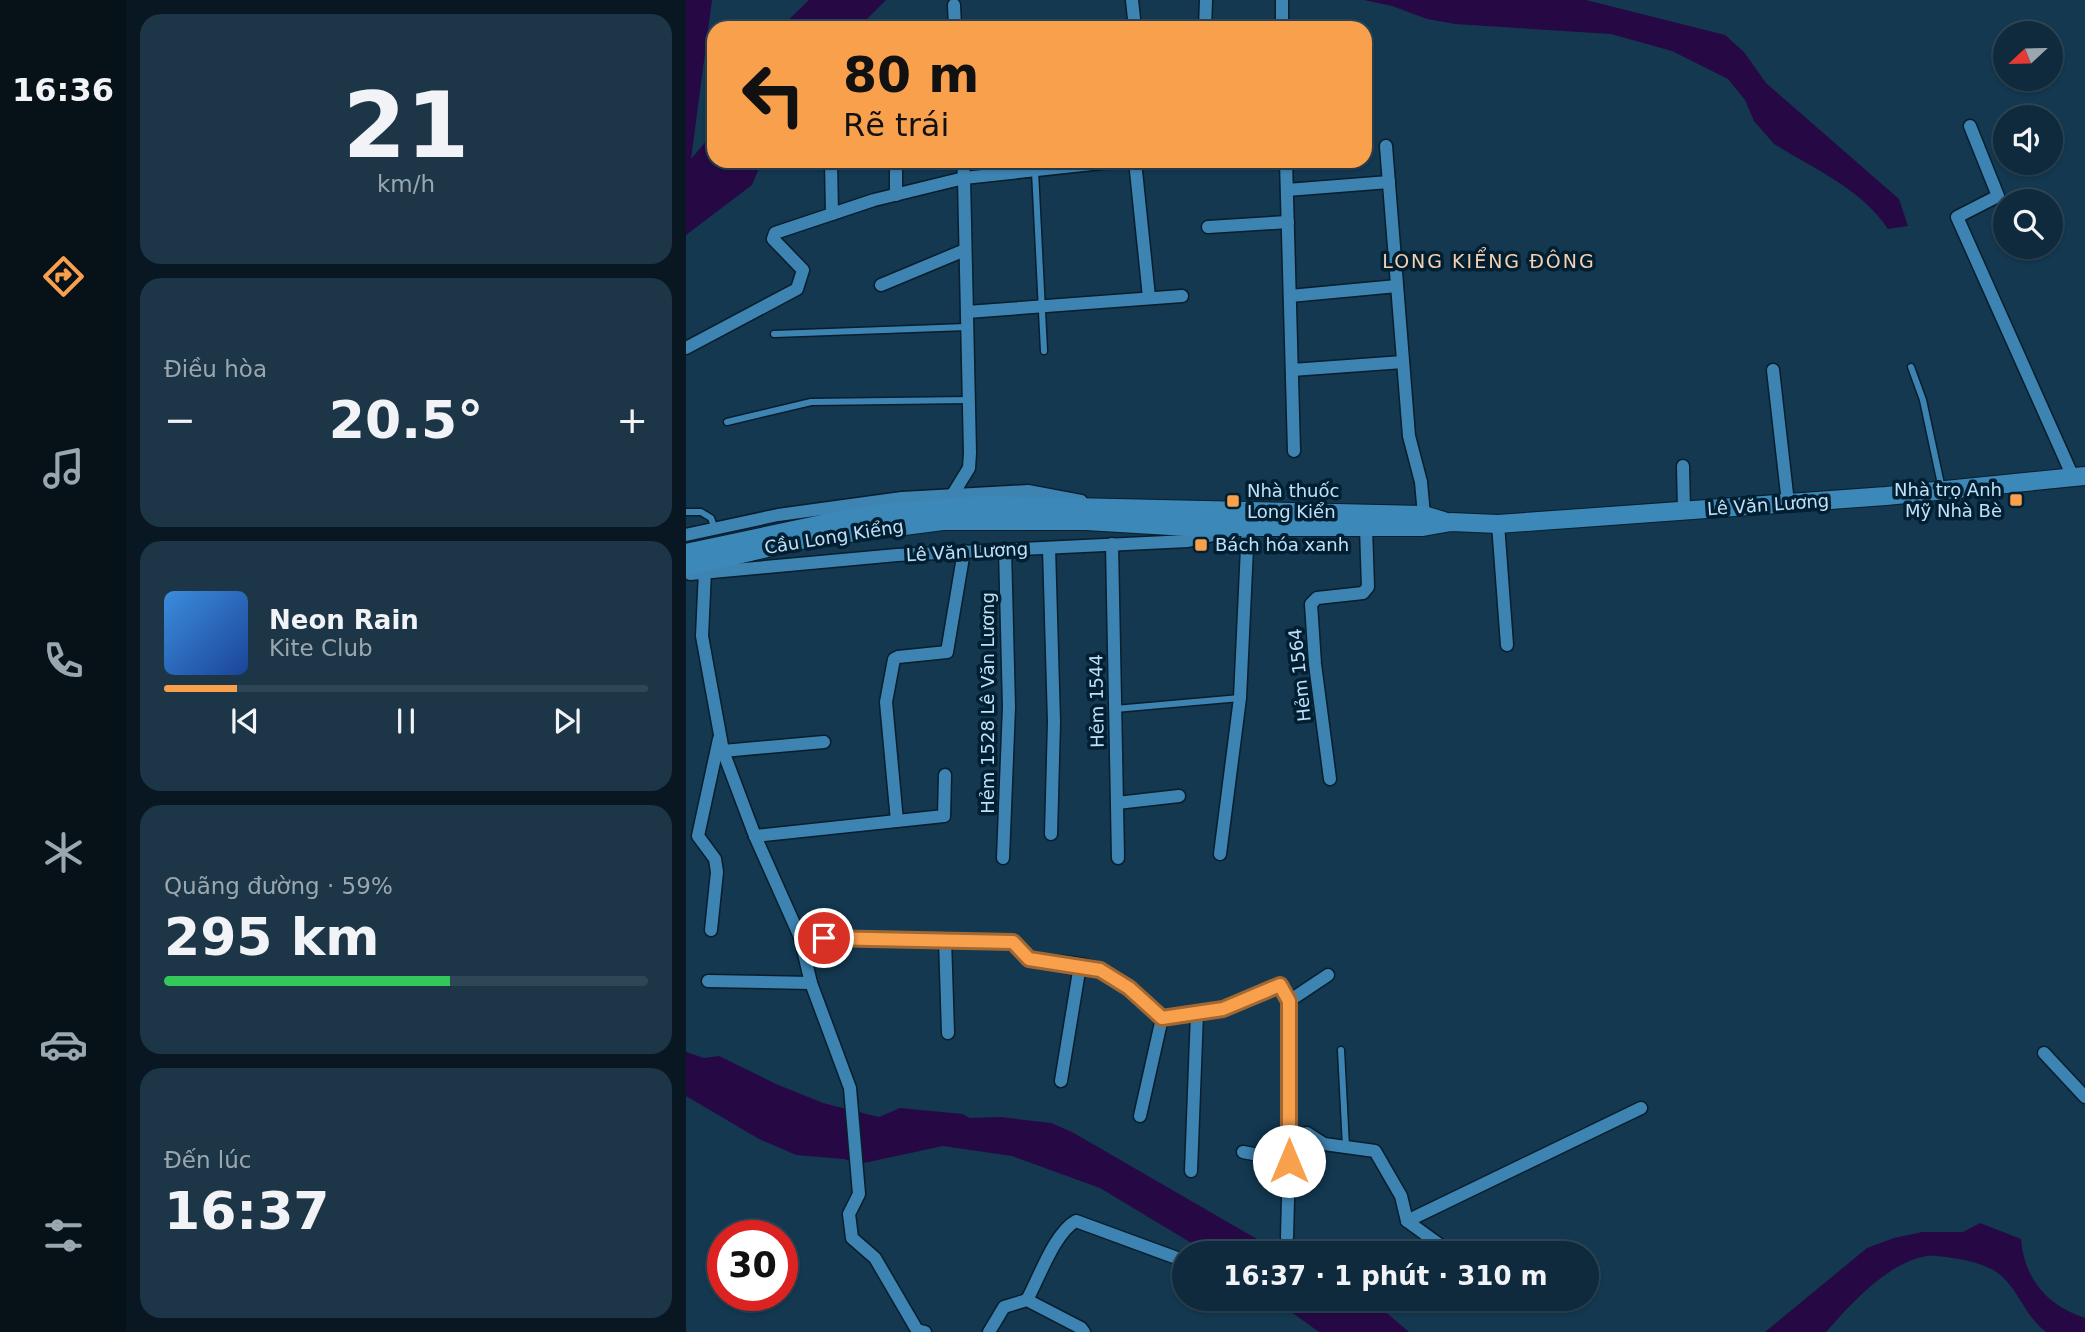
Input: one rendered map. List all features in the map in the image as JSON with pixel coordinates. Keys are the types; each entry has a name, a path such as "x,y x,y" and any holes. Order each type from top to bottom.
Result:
{"main road":[{"name":"Lê Văn Lương","path":"984,513 1112,507 1424,515 1451,522 1498,524 1684,507 1942,491 2079,477"},
{"name":"Cầu Long Kiểng","path":"686,553 888,512 984,513"},
{"name":"Lê Văn Lương","path":"984,513 1187,527 1423,527 1451,522"},
{"name":"Cầu Long Kiểng","path":"686,567 810,538 984,513"}],"street":[{"path":"1132,0 1134,21"},
{"path":"1205,21 1206,0"},
{"path":"1282,0 1282,21"},
{"path":"954,5 955,21"},
{"path":"1970,126 1998,195 1957,217 2079,477"},
{"path":"1386,146 1409,436 1422,482 1424,515"},
{"path":"831,168 832,214"},
{"path":"896,168 896,195"},
{"path":"953,494 969,468 963,168"},
{"path":"686,348 797,289 803,270 774,239 775,233 896,195 964,178 1060,168"},
{"path":"1136,168 1149,298"},
{"path":"1286,168 1294,450"},
{"path":"1287,190 1389,182"},
{"path":"1208,227 1288,222"},
{"path":"881,285 965,250"},
{"path":"1290,296 1397,286"},
{"path":"967,312 1182,296"},
{"path":"1292,370 1403,362"},
{"path":"1773,370 1787,500"},
{"path":"1683,468 1684,507"},
{"name":"Lê Văn Lương","path":"686,535 831,507 953,494 1028,491 1112,507"},
{"path":"1498,524 1507,645"},
{"path":"1220,854 1240,698 1248,526"},
{"name":"Lê Văn Lương","path":"686,575 705,571 964,551 1188,541 1248,526"},
{"name":"Hẻm 1564","path":"1330,779 1315,664 1311,604 1317,598 1363,593 1368,587 1366,528"},
{"name":"Hẻm 1544","path":"1112,544 1118,858"},
{"path":"1049,548 1054,722 1051,834"},
{"name":"Hẻm 1528 Lê Văn Lương","path":"1003,858 1009,708 1005,549"},
{"path":"897,821 886,702 894,659 947,652 964,551"},
{"path":"705,571 702,636 723,751 755,836 800,937 811,983 850,1088 859,1194 849,1214 852,1238 875,1258 917,1330 925,1332"},
{"path":"711,930 717,873 715,859 698,836 720,735"},
{"path":"723,751 824,742"},
{"path":"755,836 944,816 945,775"},
{"path":"1117,803 1179,796"},
{"path":"800,937 1013,942 1029,959 1100,970 1129,988 1162,1018"},
{"path":"945,939 948,1033"},
{"path":"1061,1081 1080,965"},
{"path":"1289,1001 1328,975"},
{"path":"708,981 811,983"},
{"path":"1162,1018 1223,1009 1280,985 1289,1001 1287,1237"},
{"path":"1191,1171 1197,1013"},
{"path":"1140,1116 1162,1018"},
{"path":"2045,1053 2085,1097"},
{"path":"1407,1221 1641,1108"},
{"path":"1289,1138 1307,1133 1324,1144 1375,1151 1402,1196 1407,1221 1434,1241"},
{"path":"1242,1152 1289,1161"},
{"path":"1027,1300 1061,1235 1076,1221 1172,1256"},
{"path":"989,1332 1004,1307 1027,1300 1084,1332"}],"lane":[{"path":"1035,171 1044,351"},
{"path":"774,334 967,327"},
{"path":"1911,367 1926,412 1942,491"},
{"path":"727,422 803,403 969,400"},
{"path":"686,512 701,512 711,518 715,528"},
{"path":"1115,709 1240,698"},
{"path":"1341,1050 1346,1147"}],"shaded area":[{"path":"686,0 712,0 709,21 707,21 691,159 707,140 707,168 759,168 752,185 686,235"},
{"path":"809,0 886,0 865,21 787,21"},
{"path":"1364,0 1586,0 1725,35 1744,52 1766,83 1899,199 1908,226 1888,229 1878,215 1851,191 1774,144 1754,121 1745,100 1728,79 1672,51 1611,34 1455,24 1427,19 1392,6"},
{"path":"686,1052 704,1058 719,1056 823,1103 879,1117 900,1108 962,1114 970,1118 1000,1117 1051,1123 1072,1132 1260,1241 1188,1241 1100,1188 1012,1156 943,1146 859,1164 844,1159 796,1155 759,1139 686,1096"},
{"path":"1980,1223 2021,1239 2027,1266 2040,1289 2059,1306 2085,1318 2085,1332 2046,1332 2032,1318 2010,1285 1995,1271 1968,1261 1927,1256 1898,1266 1884,1275 1826,1332 1765,1332 1867,1248 1922,1232 1963,1232"},
{"path":"1290,1311 1383,1311 1409,1332 1319,1332"}],"place":[{"name":"Nhà trọ Anh Mỹ Nhà Bè","path":"2016,500"},
{"name":"Nhà thuốc Long Kiển","path":"1233,501"},
{"name":"Bách hóa xanh","path":"1201,545"}],"district":[{"name":"LONG KIỂNG ĐÔNG","path":"1489,261"}],"route":[{"path":"824,938 1013,942 1029,959 1100,970 1129,988 1162,1018 1223,1009 1280,985 1289,1001 1289,1161"}]}
